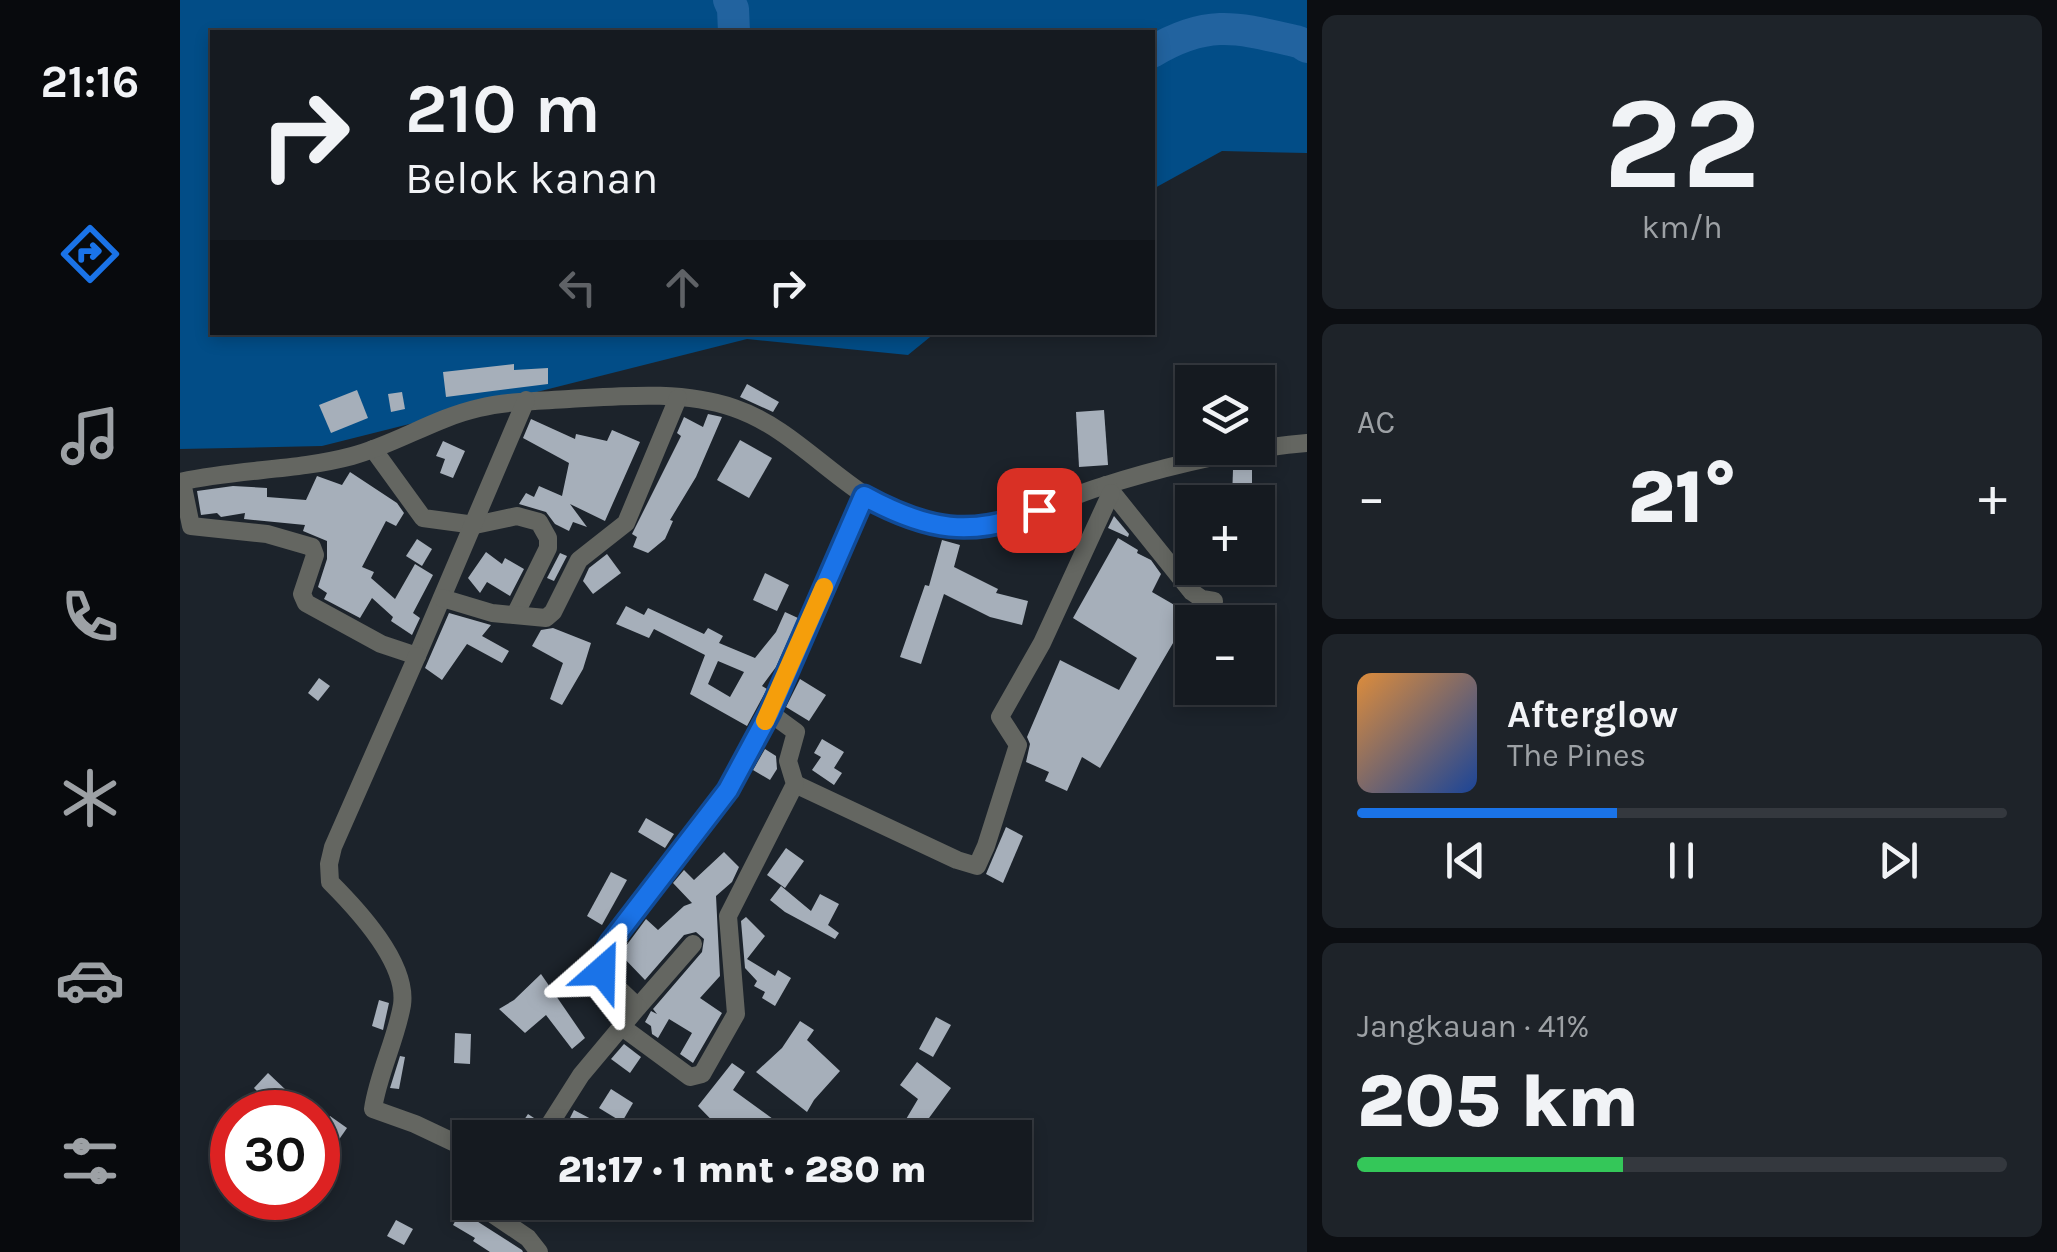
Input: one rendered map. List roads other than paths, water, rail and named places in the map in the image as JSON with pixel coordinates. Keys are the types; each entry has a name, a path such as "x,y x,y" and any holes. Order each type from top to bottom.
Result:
{"street":[{"path":"442,598 515,616 546,618 554,612 585,553 626,523 678,398"},
{"path":"417,656 381,644 306,602 302,594 315,554 312,546 267,534 192,526 181,482 334,459 373,449 479,408 526,400 678,398 723,404 762,421 864,496 908,519 945,528 976,528 1008,523 1065,498 1212,458 1307,443"},
{"path":"452,1141 373,1109 402,1006 400,979 392,958 330,882 328,864 526,400"},
{"path":"373,449 423,518 475,525 528,516 539,522 545,530 548,548 515,616"},
{"path":"1108,489 1192,592 1214,601"},
{"path":"795,784 956,860 977,866 1018,745 1000,716 1042,644 1108,489"},
{"path":"638,1007 604,975 604,954 728,790 770,712 864,496"},
{"path":"622,1026 690,1077 702,1074 736,1014 728,916 795,784 788,760 796,732 770,712"},
{"path":"552,1120 581,1075 693,944"},
{"path":"500,1220 528,1238 538,1252"}],"waterway":[{"path":"729,0 734,30"},
{"path":"1155,50 1190,34 1224,29 1278,37 1307,47"}]}
